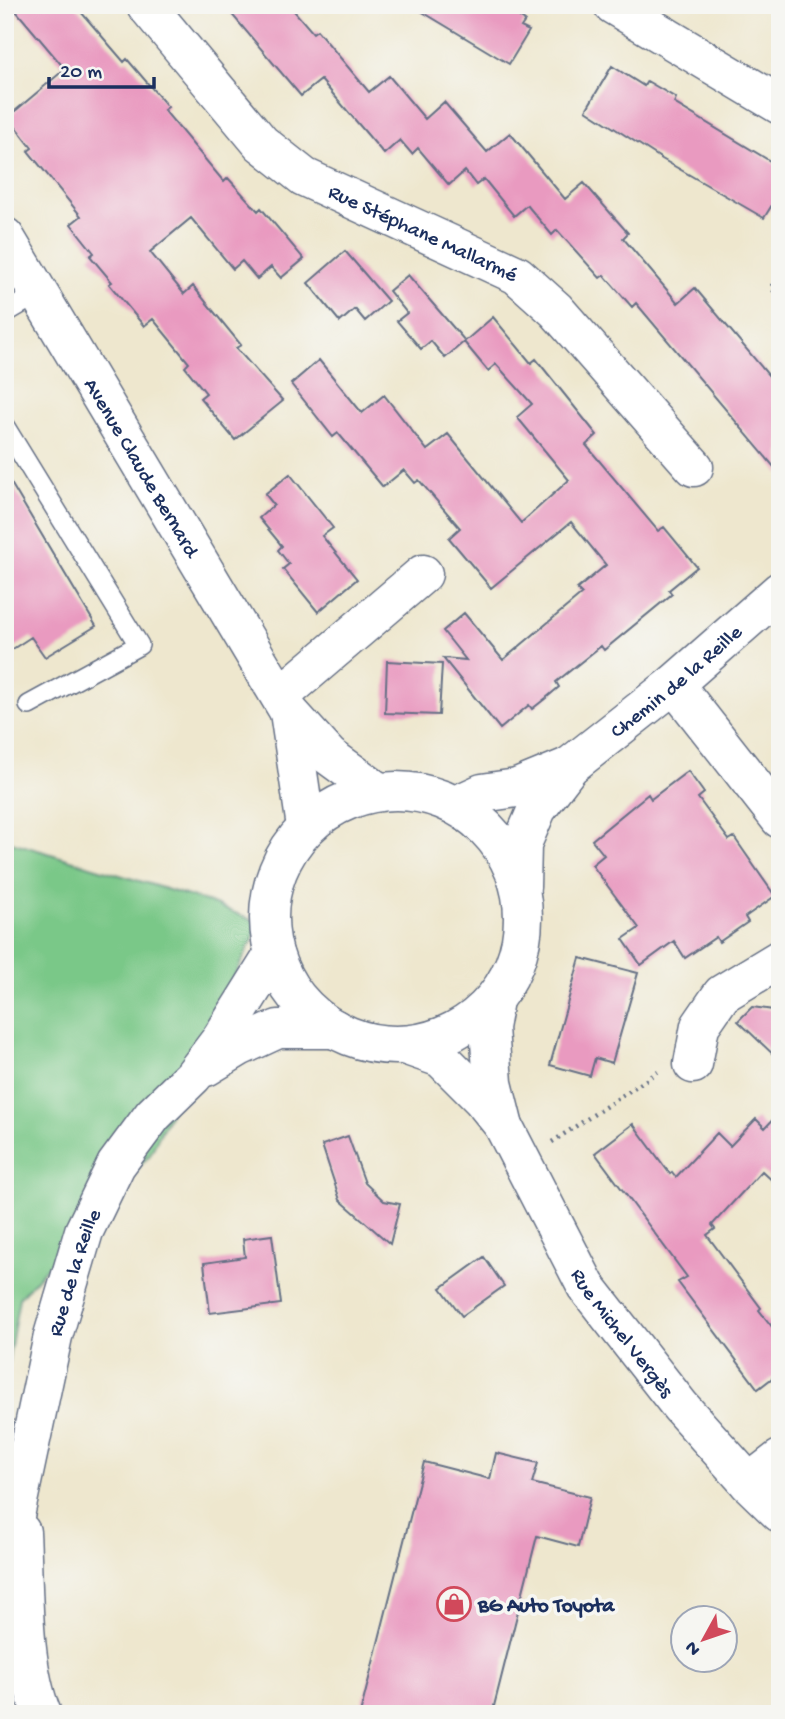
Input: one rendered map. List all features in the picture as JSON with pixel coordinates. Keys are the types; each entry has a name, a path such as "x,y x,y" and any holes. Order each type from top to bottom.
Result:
{"street":[{"name":"Rue Stéphane Mallarmé","path":"146,5 261,143 304,177 517,275 556,310 694,467"},
{"path":"613,5 780,105"},
{"name":"Avenue Claude Bernard","path":"5,237 284,704 329,756 377,791"},
{"path":"284,704 423,574"},
{"name":"Chemin de la Reille","path":"521,889 522,844 537,809 570,766 674,684 780,592"},
{"path":"674,684 780,819"},
{"name":"Avenue Claude Bernard","path":"284,704 306,827"},
{"name":"Chemin de la Reille","path":"456,805 482,793 517,788 570,766"},
{"path":"404,790 431,795 456,805 485,826 508,855 521,889 524,919 520,948 510,976 494,1000 468,1023 438,1038 404,1045 368,1042 335,1029 308,1010 288,984 274,954 269,920 272,886 285,855 306,827 339,804 377,791 404,790"},
{"name":"Rue de la Reille","path":"5,1563 53,1336 84,1231 116,1165 153,1115 193,1076 221,1039 274,954"},
{"path":"693,1064 699,1026 722,994 780,959"},
{"name":"Rue Michel Vergès","path":"494,1000 489,1028 493,1083 503,1125"},
{"name":"Rue de la Reille","path":"193,1076 239,1047 278,1029 335,1029"},
{"name":"Rue Michel Vergès","path":"404,1045 441,1058 482,1099 503,1125 586,1286 680,1406 749,1483 780,1513"},
{"path":"749,1483 780,1459"},
{"name":"Rue de la Reille","path":"19,1500 28,1654 37,1702 42,1714"}],"lane":[{"path":"5,313 39,293"},
{"path":"5,427 139,645 29,705"}],"path":[{"path":"780,272 771,288 780,297"},
{"path":"522,1161 660,1070 693,1064"}],"green space":[{"path":"5,840 205,901 260,923 150,1155 19,1298 5,1381"}],"building":[{"path":"11,5 75,5 124,62 127,59 168,107 164,110 224,182 228,178 258,211 261,208 304,259 281,278 271,267 257,279 242,261 233,269 191,218 150,252 184,294 193,286 241,345 236,348 283,401 235,440 200,398 206,393 185,367 189,363 153,319 144,326 109,284 112,282 90,256 94,253 71,224 81,216 28,151 32,148 8,117 65,69"},
{"path":"224,5 289,5 313,33 317,30 369,92 389,76 425,119 444,102 487,152 510,133 565,199 584,183 628,233 623,238 678,303 695,288 780,389 780,474 636,303 632,307 604,275 600,278 557,230 552,235 527,205 514,216 484,179 476,185 465,171 449,185 418,148 412,154 400,140 384,154 321,80 301,96"},
{"path":"411,5 520,5 515,14 525,21 521,27 529,31 509,64"},
{"path":"612,66 644,86 647,81 676,98 674,103 780,167 780,192 764,218 662,159 586,110"},
{"path":"345,251 388,301 365,321 355,309 340,322 308,283"},
{"path":"408,275 465,341 445,358 431,341 421,349 397,321 407,313 389,291"},
{"path":"493,317 531,363 536,359 597,435 586,445 658,531 664,527 697,567 669,590 672,594 604,650 601,646 556,682 559,687 546,698 532,709 529,705 500,729 443,658 466,660 443,631 464,613 503,660 582,594 577,589 606,565 571,522 491,588 449,538 460,528 419,480 415,483 404,470 383,487 338,433 333,437 291,384 319,360 362,413 384,395 427,450 448,434 521,523 569,480 517,417 532,404 496,364 488,371 464,342"},
{"path":"5,473 96,626 45,657 31,637 5,654"},
{"path":"290,474 333,528 322,536 357,579 318,612 283,569 289,564 278,550 282,546 259,518 274,505 265,494"},
{"path":"387,661 442,664 439,715 385,713"},
{"path":"688,771 704,793 698,798 729,840 734,837 775,896 745,917 748,922 719,942 716,937 685,958 674,941 641,965 623,939 639,928 592,865 604,855 592,840 648,794 651,799"},
{"path":"580,958 638,973 612,1063 595,1058 590,1076 550,1065"},
{"path":"752,1007 773,1010 780,1017 780,1061 738,1021"},
{"path":"780,1112 780,1188 762,1171 712,1225 715,1229 707,1235 780,1337 780,1372 758,1389 678,1282 687,1277 595,1153 633,1124 670,1174 672,1172 676,1177 717,1133 730,1146 756,1119 765,1128"},
{"path":"348,1136 365,1183 384,1201 400,1204 390,1244 340,1200 322,1145"},
{"path":"272,1235 281,1304 210,1313 204,1263 245,1257 243,1239"},
{"path":"484,1257 504,1286 462,1316 441,1288"},
{"name":"BG Auto Toyota","path":"496,1453 538,1463 532,1483 590,1497 578,1547 537,1536 492,1714 360,1714 424,1462 490,1479"}],"place":[{"name":"BG Auto Toyota","path":"454,1604"}]}
